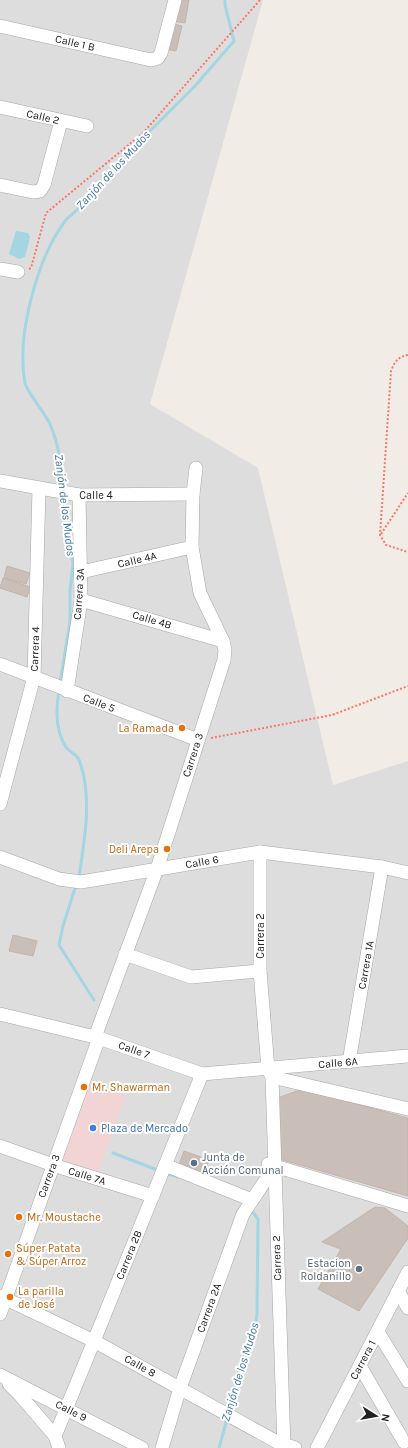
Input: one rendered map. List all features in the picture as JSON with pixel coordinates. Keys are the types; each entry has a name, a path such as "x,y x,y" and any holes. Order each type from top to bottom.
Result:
{"street":[{"name":"Calle 1 B","path":"0,26 151,60 158,58 161,53 175,0"},
{"name":"Calle 2","path":"0,107 87,126"},
{"path":"0,185 33,192 40,191 44,185 61,121"},
{"path":"0,269 18,272"},
{"name":"Carrera 3","path":"0,1314 2,1296 157,869 224,660 225,650 223,641 200,592 192,547 193,494 196,468"},
{"name":"Calle 4","path":"0,481 76,495 193,494"},
{"name":"Carrera 4","path":"0,804 34,677 39,489"},
{"name":"Carrera 3A","path":"61,689 81,600 81,572 76,495"},
{"name":"Calle 4A","path":"81,572 192,547"},
{"name":"Calle 4B","path":"81,600 223,641"},
{"name":"Calle 5","path":"0,664 61,689 198,740"},
{"name":"Calle 6","path":"0,857 60,879 76,881 260,852 382,868 408,874"},
{"name":"Carrera 2","path":"260,852 260,971 270,1073 265,1076 283,1446"},
{"name":"Carrera 1A","path":"349,1062 382,868"},
{"path":"126,954 191,977 260,971"},
{"name":"Calle 7","path":"0,1014 95,1037 202,1074 270,1073 408,1109"},
{"name":"Calle 6A","path":"270,1073 349,1062 408,1056"},
{"name":"Carrera 2B","path":"57,1442 66,1409 202,1074"},
{"name":"Calle 7A","path":"0,1146 49,1164 153,1196"},
{"path":"165,1167 248,1206"},
{"path":"270,1168 408,1206"},
{"name":"Carrera 2A","path":"162,1448 180,1388 248,1206 270,1168"},
{"name":"Carrera 1","path":"317,1448 408,1272"},
{"path":"398,1291 408,1308"},
{"name":"Calle 8","path":"2,1296 94,1341 230,1415 283,1446"},
{"path":"378,1332 408,1380"},
{"path":"360,1366 404,1441"},
{"path":"0,1375 20,1395 57,1442"},
{"name":"Calle 9","path":"0,1375 142,1448"}],"path":[{"path":"18,272 31,268 46,213 143,133 260,0"},
{"path":"408,354 399,357 394,363 391,371 380,535 386,545 408,552"},
{"path":"380,535 408,493"},
{"path":"198,740 332,715 408,686"}],"shaded area":[{"path":"0,0 263,0 150,404 258,468 333,785 408,761 408,1448 0,1448"},
{"name":"Plaza de Mercado","path":"90,1082 126,1096 97,1175 60,1161"}],"water":[{"path":"16,231 28,233 30,237 25,257 19,259 9,254"}],"building":[{"path":"176,0 189,0 185,23 172,21"},
{"path":"170,23 182,26 176,51 164,49"},
{"path":"7,566 30,573 26,584 4,578"},
{"path":"3,578 30,587 27,597 0,588"},
{"path":"13,935 37,941 33,956 9,951"},
{"path":"302,1089 408,1118 408,1196 276,1158 275,1099"},
{"name":"Junta de Acción Comunal","path":"184,1151 209,1160 203,1176 178,1167"},
{"name":"Estacion Roldanillo","path":"375,1207 385,1208 408,1226 408,1238 359,1311 318,1289 341,1249 322,1242"}],"waterway":[{"name":"Zanjón de los Mudos","path":"63,489 60,456 56,440 48,419 29,392 25,383 23,364 26,321 38,277 55,237 65,221 103,185 115,172 124,157 195,86 234,41 225,0"},
{"name":"Zanjón de los Mudos","path":"60,683 70,622 70,591 73,564 70,529 64,512 63,495"},
{"name":"Zanjón de los Mudos","path":"59,690 57,704 58,727 62,741 66,747 79,759 86,789 87,803 85,830 79,877"},
{"name":"Zanjón de los Mudos","path":"76,885 63,926 59,945 94,1000"},
{"name":"Zanjón de los Mudos","path":"113,1153 160,1171"},
{"name":"Zanjón de los Mudos","path":"165,1173 178,1177"},
{"name":"Zanjón de los Mudos","path":"229,1412 238,1373 253,1334 257,1315 258,1219 250,1209"},
{"name":"Zanjón de los Mudos","path":"219,1448 227,1419"}],"place":[{"name":"La Ramada","path":"182,728"},
{"name":"Deli Arepa","path":"167,849"},
{"name":"Mr. Shawarman","path":"84,1087"},
{"name":"Plaza de Mercado","path":"93,1128"},
{"name":"Junta de Acción Comunal","path":"194,1163"},
{"name":"Mr. Moustache","path":"19,1217"},
{"name":"Súper Patata & Súper Arroz","path":"8,1254"},
{"name":"Estacion Roldanillo","path":"359,1269"},
{"name":"La parilla de José","path":"10,1297"}]}
